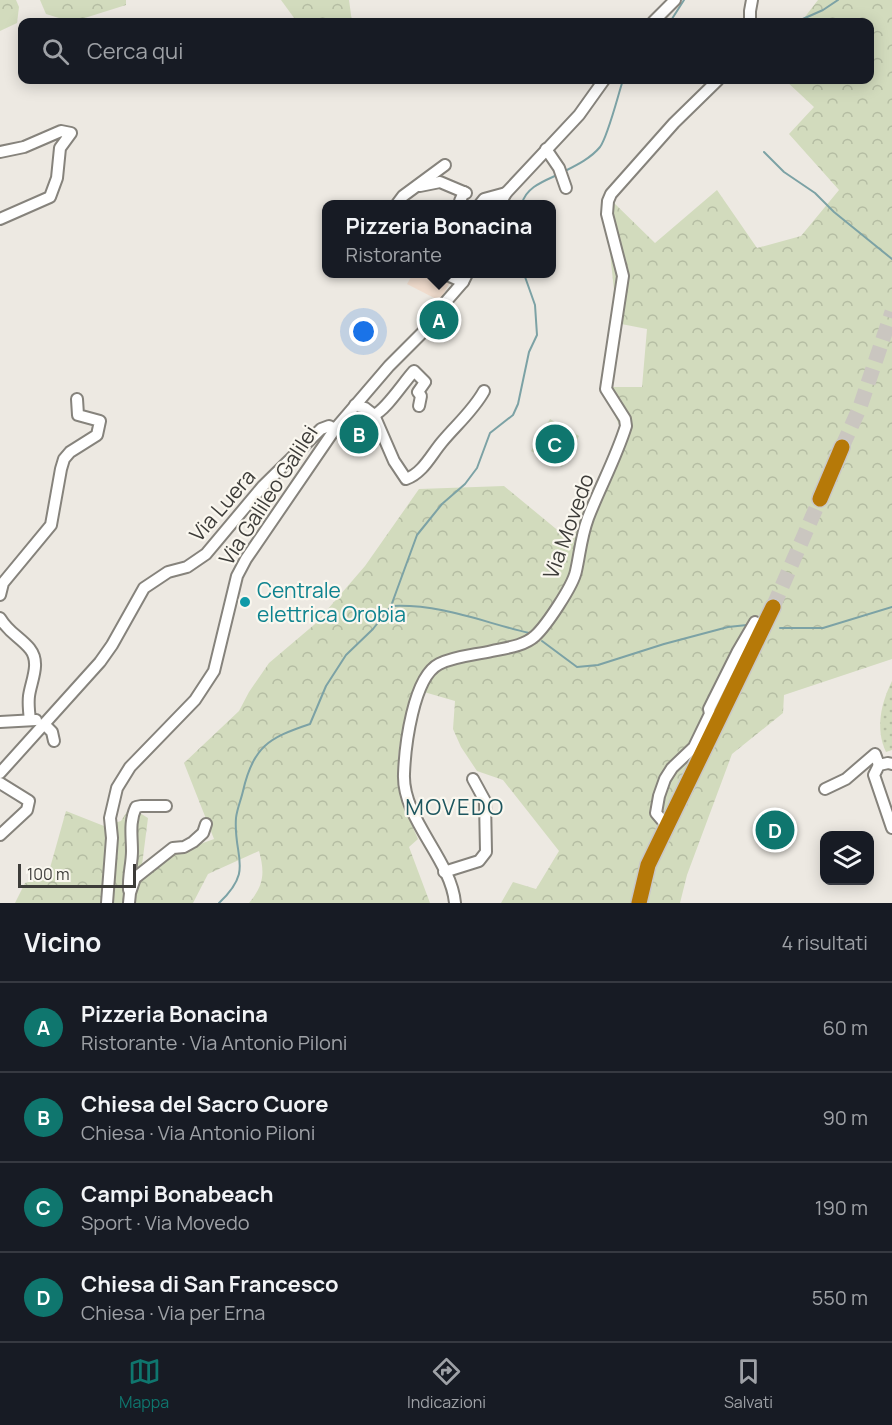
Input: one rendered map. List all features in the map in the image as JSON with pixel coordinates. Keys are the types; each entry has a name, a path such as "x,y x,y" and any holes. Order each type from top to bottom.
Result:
{"highway":[{"path":"819,499 842,447"},
{"path":"639,903 648,865 773,607"}],"street":[{"path":"657,18 675,0"},
{"path":"750,18 752,0"},
{"path":"502,200 506,193 579,115 601,84"},
{"name":"Via Movedo","path":"455,903 454,892 415,816 405,788 404,775 408,740 417,699 424,679 438,664 510,647 534,636 568,589 576,573 580,541 626,426 625,418 606,389 623,276 607,214 608,201 610,194 674,123 714,84"},
{"path":"0,152 24,147 62,131 71,133 60,148 57,178 50,197 0,219"},
{"path":"546,149 563,178"},
{"path":"400,200 445,165"},
{"path":"414,188 440,182 465,192 461,200"},
{"path":"483,200 506,193"},
{"name":"Via Galileo Galilei","path":"108,903 112,838 110,818 117,788 130,767 196,699 214,671 237,576 257,541 335,429 389,366 424,331 430,320 465,278"},
{"path":"374,415 382,412 396,391 414,371 425,382 418,392 421,396 418,406"},
{"path":"355,405 366,408 374,415 394,461 406,479 412,477 428,461 477,403 484,391"},
{"path":"0,596 3,583 51,525 64,459 70,452 97,435 100,421 78,415 77,399"},
{"name":"Via Luera","path":"0,773 100,662 144,588 168,572 187,567 206,554 263,486 321,429 328,426 335,429"},
{"path":"0,618 9,632 29,648 33,655 35,667 30,695 30,720"},
{"path":"667,826 656,813 665,779 672,768 694,747 710,714 709,709 755,622"},
{"path":"0,722 46,721 54,741"},
{"path":"825,789 846,779 875,754 879,765 874,775 892,828"},
{"path":"879,765 892,764"},
{"path":"444,872 478,861 486,852 485,801 473,779"},
{"path":"0,783 29,801 27,810 0,835"},
{"path":"129,898 132,815 136,807 166,806"},
{"path":"129,898 135,878 173,848 184,848 192,842 203,833 206,824"}],"shaded area":[{"path":"411,278 452,278 440,301 407,284"}],"green space":[{"path":"0,0 16,0 19,7 17,23 0,31"},
{"path":"40,0 126,0 126,5 85,18 59,18 46,14"},
{"path":"281,0 349,0 351,18 294,18"},
{"path":"818,0 892,0 892,659 784,695 783,713 732,754 687,875 680,903 501,903 513,882 536,889 559,851 503,780 477,771 461,747 453,729 455,701 424,692 401,736 398,781 404,807 418,839 409,847 430,903 249,903 258,890 262,878 259,851 208,874 193,903 15,903 25,883 48,875 66,811 104,826 121,821 130,807 148,818 142,865 214,839 184,763 239,711 269,663 315,624 365,566 419,489 504,486 572,542 583,510 601,477 620,427 602,387 642,387 647,329 611,322 614,290 608,234 612,201 655,243 717,190 757,248 801,236 839,190 789,134 814,107 789,84 874,84 874,18 804,18"},
{"path":"550,419 579,436 562,467 531,451"},
{"path":"892,681 892,750 886,752 880,725 885,698"}],"waterway":[{"path":"673,18 684,0"},
{"path":"805,18 838,0"},
{"path":"565,171 588,158 600,147 622,84"},
{"path":"764,152 784,172 815,193 834,212 892,259"},
{"path":"523,200 531,189 557,175"},
{"path":"219,903 230,891 239,872 237,815 247,776 258,754 264,746 283,734 310,724 326,686 346,655 373,629 391,606 417,535 442,504 465,484 477,468 490,433 513,415 518,404 529,352 537,335 535,305 525,278"},
{"path":"392,606 445,611 529,633"},
{"path":"780,628 823,628 892,607"},
{"path":"542,641 577,667 598,665 664,644 728,627 747,625"}],"tunnel":[{"path":"842,447 860,407 892,312"},
{"path":"773,607 820,499"}],"place":[{"name":"Pizzeria Bonacina","path":"439,320"},
{"name":"Chiesa del Sacro Cuore","path":"359,434"},
{"name":"Campi Bonabeach","path":"555,444"},
{"name":"Centrale elettrica Orobia","path":"245,602"},
{"name":"Chiesa di San Francesco","path":"775,830"}],"district":[{"name":"MOVEDO","path":"455,807"}]}
